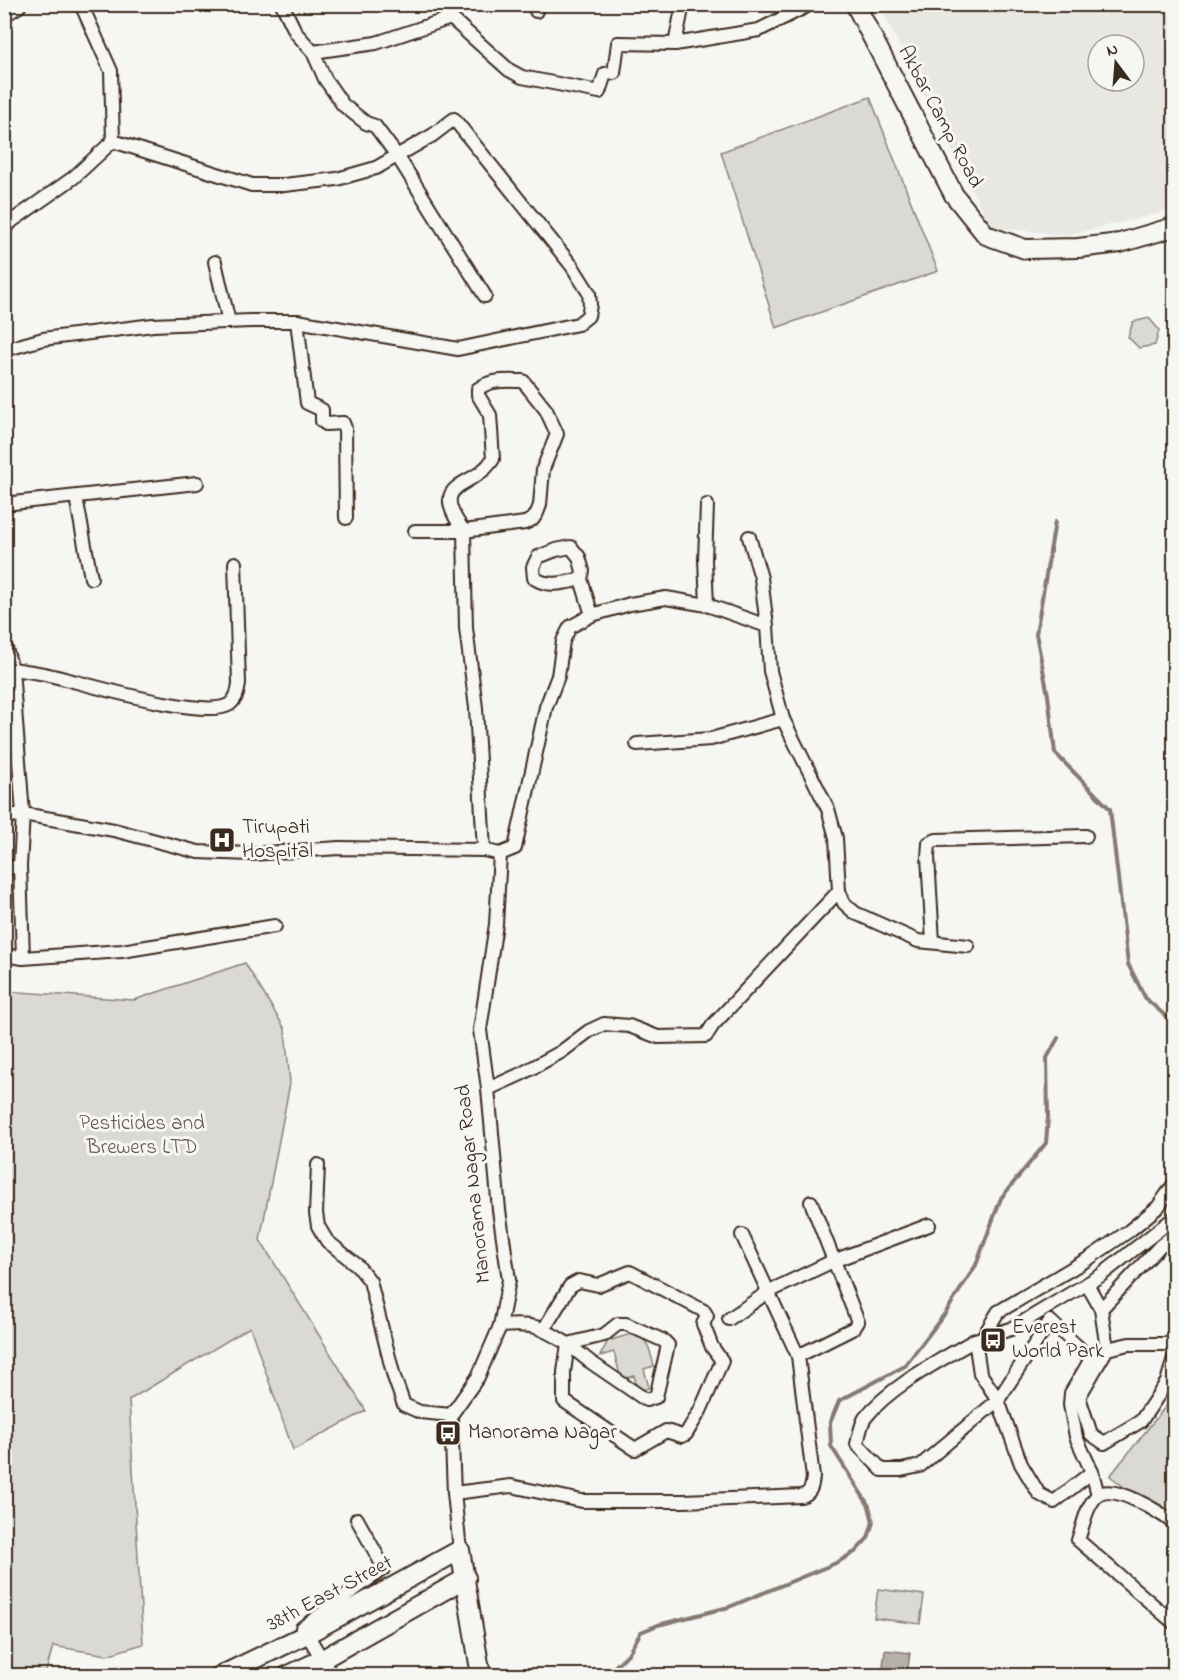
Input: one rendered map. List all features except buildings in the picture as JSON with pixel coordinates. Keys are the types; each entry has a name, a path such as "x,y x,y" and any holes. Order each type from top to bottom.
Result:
{"street":[{"path":"4,12 17,4"},
{"path":"4,230 12,221 73,178 113,141 111,71 81,4"},
{"path":"282,4 296,33 313,52 325,80 343,105 366,123 375,126 398,157 485,296"},
{"path":"439,4 451,18 509,70 522,77 599,92 605,74 614,73 618,43 675,44 737,35 759,30 811,4"},
{"path":"675,44 683,4"},
{"name":"Akbar Camp Road","path":"855,4 954,195 986,235 1025,249 1078,248 1120,243 1174,227"},
{"path":"313,52 376,43 451,18"},
{"path":"4,350 44,339 153,325 297,321 458,349 578,324 588,316 589,293 572,266 454,119 398,157 376,168 337,179 284,185 252,185 113,141"},
{"path":"215,261 229,322"},
{"path":"297,321 307,403 322,410 322,421 326,424 343,423 345,428 346,518"},
{"path":"415,531 464,531 525,523 537,513 540,505 543,469 557,434 546,410 523,381 496,381 484,384 478,389 478,395 490,415 493,459 485,469 454,488 451,495 451,510 464,531 466,628 476,708 484,850"},
{"path":"4,504 197,483"},
{"path":"76,496 91,578"},
{"path":"707,505 705,560 707,605"},
{"path":"749,537 761,578 770,671 783,719 828,809 836,838 839,891 844,903 855,913 918,941 968,946"},
{"path":"12,669 47,674 131,695 205,709 230,704 237,697 239,683 235,564"},
{"path":"581,579 592,615"},
{"path":"4,817 23,814 114,830 198,852 251,854 339,848 484,850 500,854 515,848 546,707 558,676 563,641 570,627 592,615 630,604 666,598 707,605 767,626"},
{"path":"4,642 12,669 23,814 20,866 23,958"},
{"path":"637,744 711,739 783,719"},
{"path":"933,942 929,843 936,840 1086,836"},
{"name":"Manorama Nagar Road","path":"451,1415 478,1377 500,1326 509,1280 499,1210 480,1030 496,924 500,854"},
{"path":"4,869 20,866"},
{"path":"488,1089 561,1052 589,1031 604,1024 629,1026 658,1037 706,1036 713,1025 839,891"},
{"path":"4,955 23,958 122,951 275,926"},
{"path":"318,1165 316,1213 318,1226 327,1241 357,1265 370,1281 394,1377 404,1405 420,1412 451,1415 454,1493 460,1550 481,1676"},
{"path":"1092,1472 1054,1502 1039,1494 1021,1464 998,1400 980,1373 979,1339 998,1312 1088,1259 1129,1231 1158,1207 1174,1184"},
{"path":"798,1356 854,1328 858,1322 811,1202"},
{"path":"1098,1495 1092,1472 1076,1437 1070,1405 1071,1393 1091,1359 1050,1322 998,1400 920,1466 901,1470 882,1470 857,1444 864,1419 890,1395 925,1369 979,1339 1011,1329 1087,1284 1158,1233 1174,1218"},
{"path":"729,1319 768,1292 833,1261 929,1226"},
{"path":"454,1493 510,1486 582,1501 684,1501 805,1495 812,1486 813,1477 798,1356 742,1235"},
{"path":"1101,1309 1160,1246 1174,1235"},
{"path":"1088,1259 1100,1276"},
{"path":"544,1329 570,1286 579,1281 598,1285 630,1272 704,1311 707,1317 703,1324 712,1347 722,1361 700,1411 686,1434 682,1436 666,1431 635,1449 564,1401 564,1372 568,1344"},
{"path":"1087,1284 1101,1309 1107,1349 1079,1397 1091,1434 1104,1443 1140,1422 1167,1382 1174,1358"},
{"path":"500,1326 525,1324 544,1329 645,1400 656,1397 666,1359 668,1345 664,1341 626,1324 618,1324 604,1335 568,1344"},
{"path":"1107,1349 1129,1344 1174,1344"},
{"path":"1174,1522 1121,1494 1110,1492 1098,1495 1090,1505 1078,1540 1174,1623"},
{"path":"332,1676 304,1631 384,1569 357,1519"},
{"name":"38th East Street","path":"220,1676 460,1550"},
{"path":"287,1676 321,1660 466,1578"}],"shaded area":[{"path":"879,5 1174,5 1174,206 1157,214 1067,235 991,227"},
{"path":"885,1650 910,1653 907,1675 882,1675"}],"green space":[{"path":"870,97 938,271 776,328 721,152"},
{"path":"1149,318 1159,330 1155,345 1139,348 1128,337 1133,322"},
{"name":"Pesticides and Brewers LTD","path":"245,963 285,1029 290,1083 260,1240 366,1411 293,1450 250,1327 129,1400 143,1644 107,1655 53,1646 45,1675 5,1675 5,991 134,1000"},
{"path":"634,1333 646,1342 654,1366 644,1369 649,1388 638,1391 634,1376 621,1379 614,1352 600,1356 608,1341"},
{"path":"1174,1396 1174,1527 1110,1476"},
{"path":"878,1589 924,1595 920,1624 874,1618"}],"waterway":[{"path":"1055,522 1036,634 1048,695 1055,753 1110,809 1128,964 1146,999 1174,1021"},
{"path":"605,1676 628,1654 641,1632 658,1625 729,1607 836,1563 855,1552 868,1538 873,1522 869,1506 831,1446 830,1423 839,1401 905,1366 946,1312 976,1265 1001,1198 1046,1143 1047,1058 1058,1038"}],"place":[{"name":"Tirupati Hospital","path":"222,840"},
{"name":"Everest World Park","path":"993,1340"},
{"name":"Manorama Nagar","path":"448,1433"}]}
